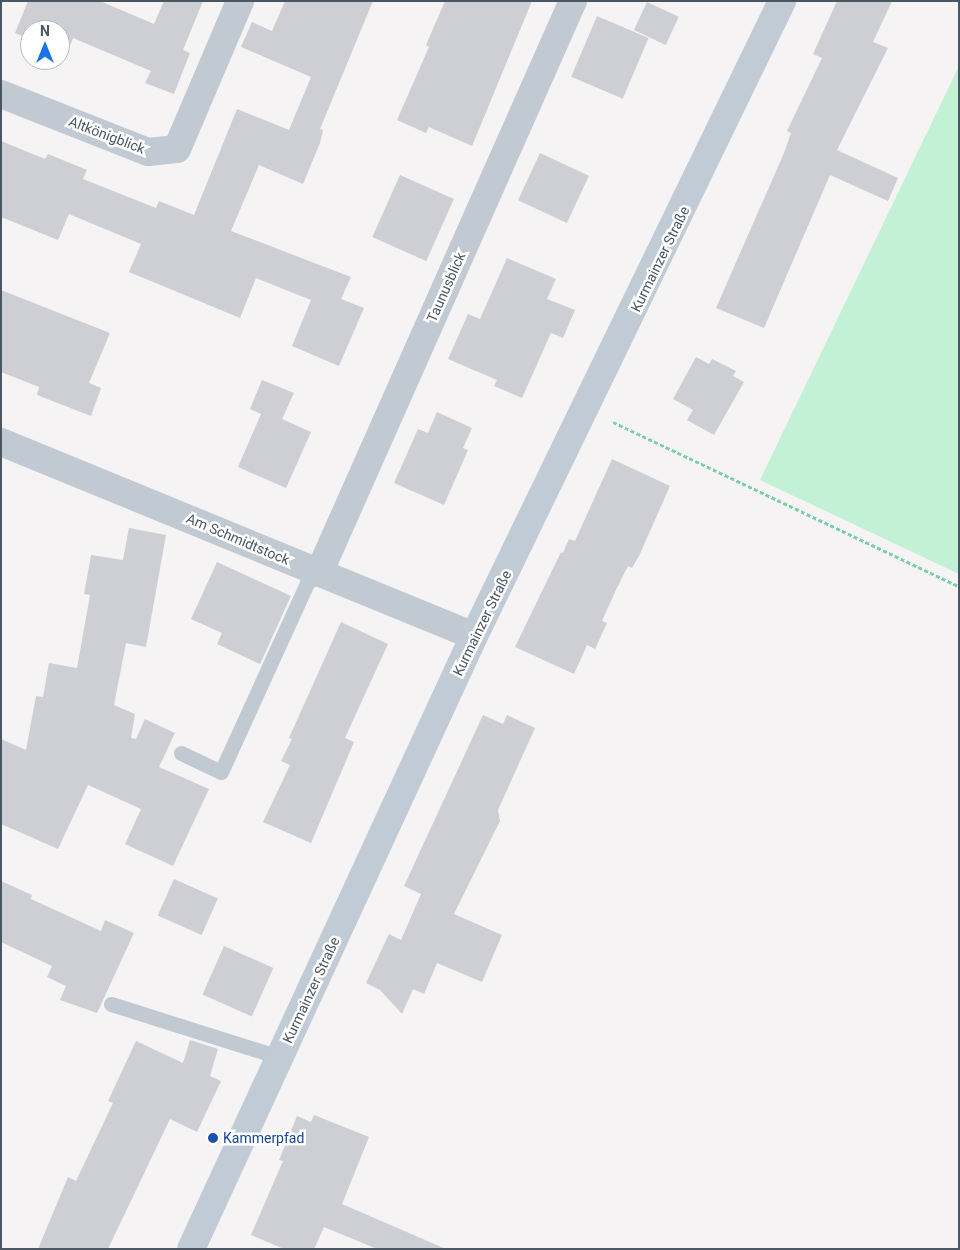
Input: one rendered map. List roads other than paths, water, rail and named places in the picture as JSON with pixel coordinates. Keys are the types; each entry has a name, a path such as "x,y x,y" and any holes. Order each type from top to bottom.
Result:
{"main road":[{"name":"Kurmainzer Straße","path":"191,1249 474,636 782,1"}],"street":[{"name":"Altkönigblick","path":"1,94 148,152 178,149 240,1"},
{"name":"Taunusblick","path":"319,573 573,1"},
{"name":"Am Schmidtstock","path":"1,442 474,636"}],"lane":[{"path":"181,753 221,772 307,583 319,573"},
{"path":"111,1004 279,1058"}],"place":[{"name":"Kammerpfad","path":"213,1138"}]}
